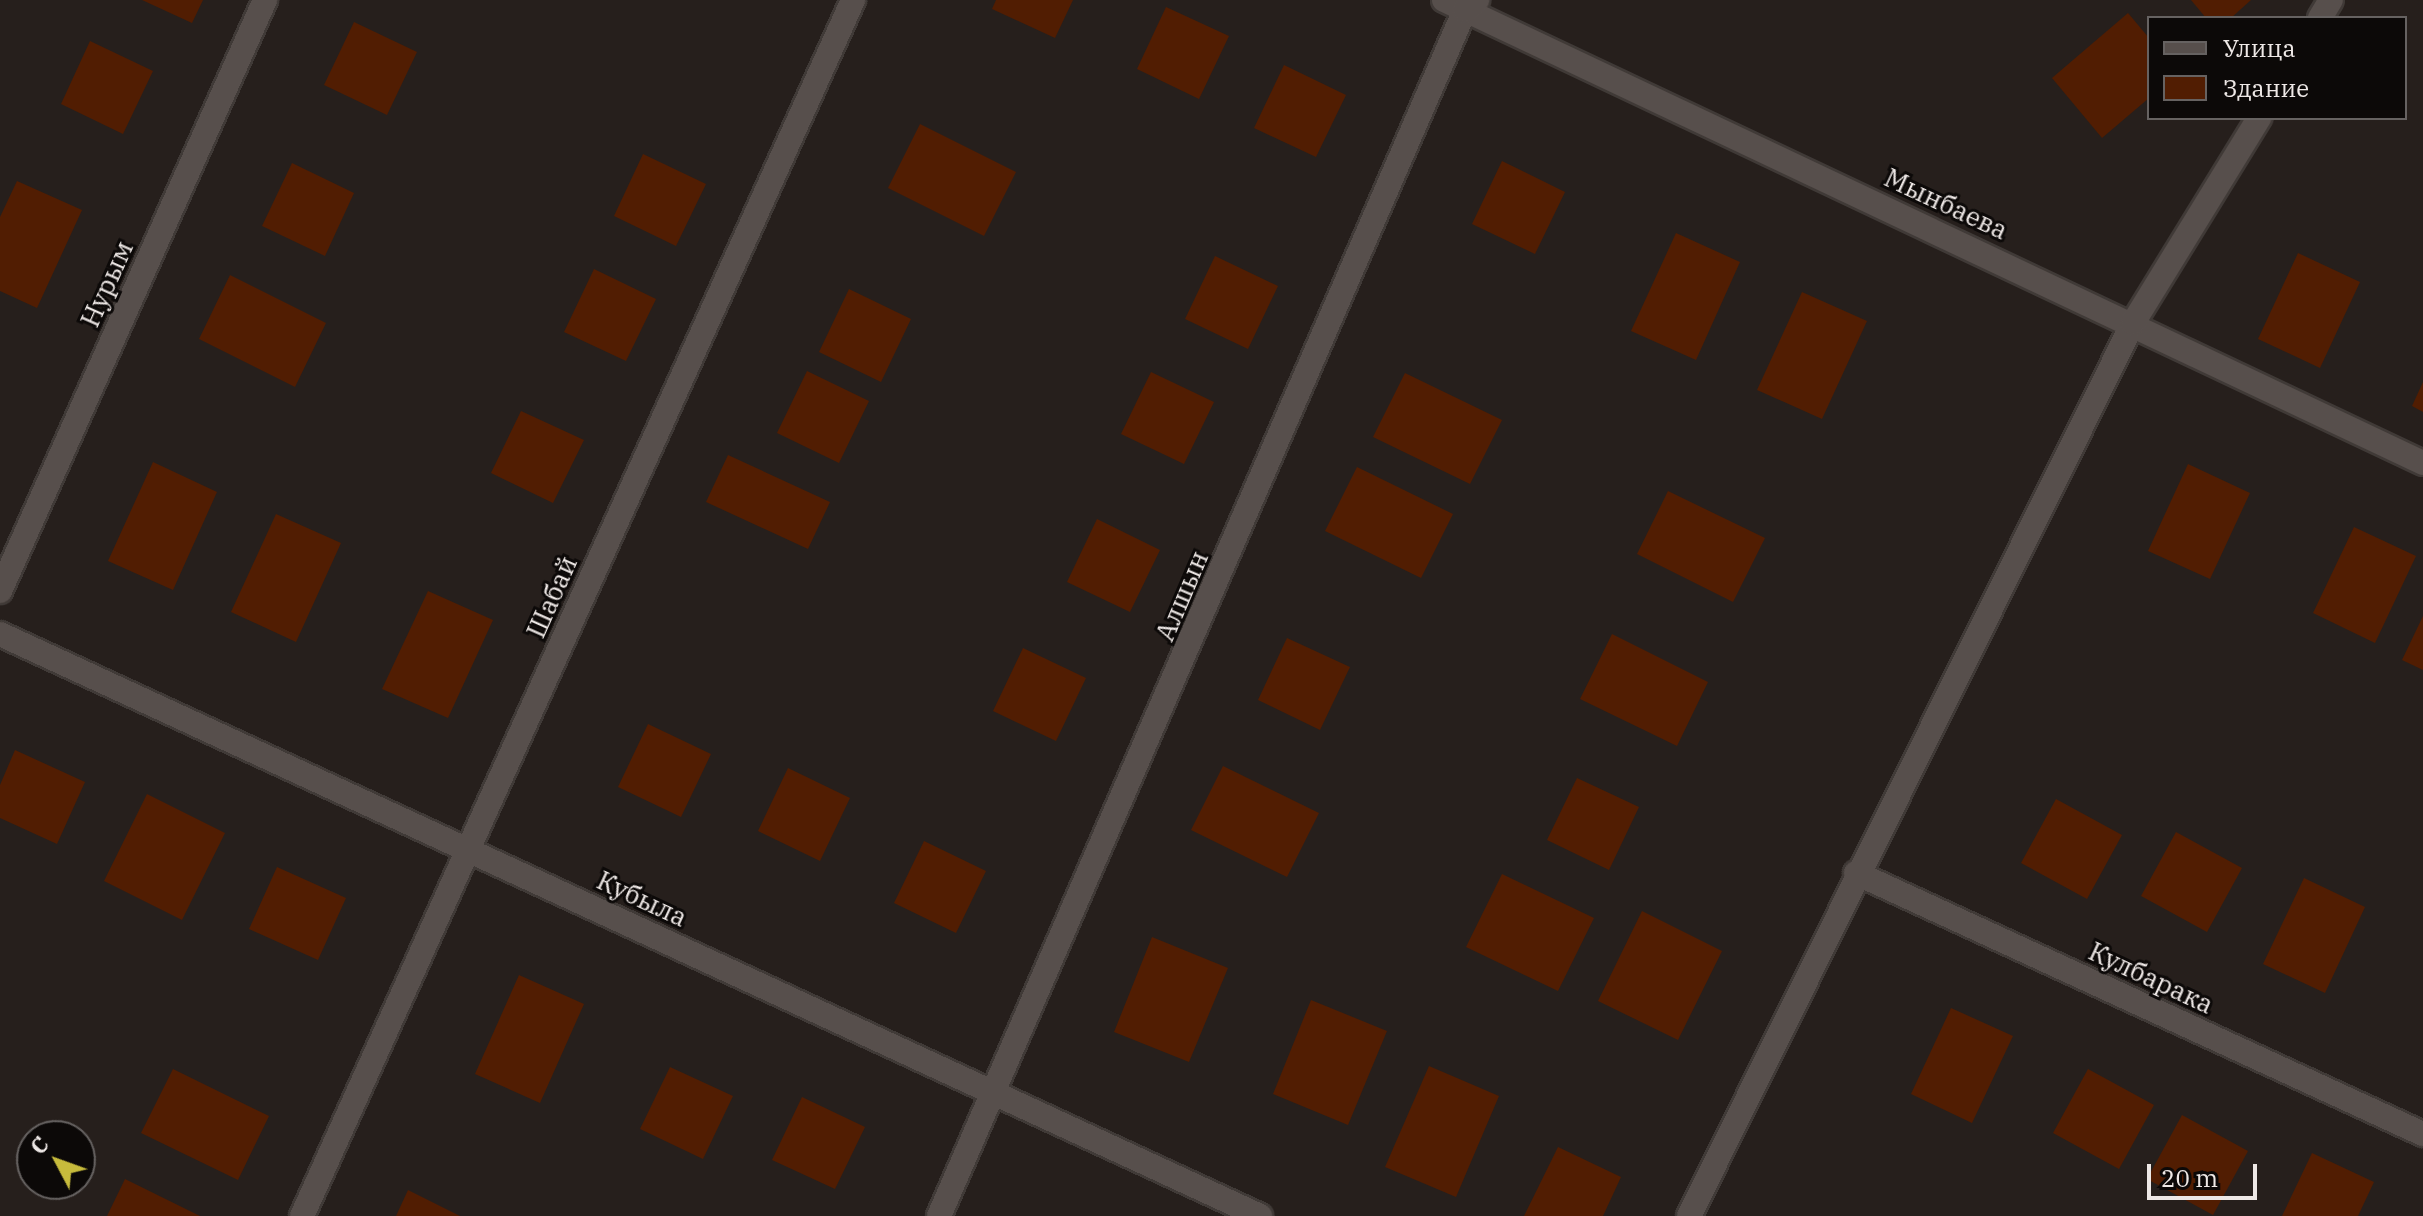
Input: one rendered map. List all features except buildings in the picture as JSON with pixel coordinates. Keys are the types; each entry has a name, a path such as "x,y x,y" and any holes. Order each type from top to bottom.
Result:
{"street":[{"name":"Нурым","path":"0,591 265,0"},
{"name":"Шабай","path":"302,1216 853,0"},
{"name":"Мынбаева","path":"1462,3 2423,463"},
{"name":"Алшын","path":"939,1216 997,1094 1462,3"},
{"path":"1689,1216 1856,873 2133,323 2258,120"},
{"name":"Кубыла","path":"0,634 1260,1216"},
{"name":"Кулбарака","path":"1856,873 2423,1134"}]}
